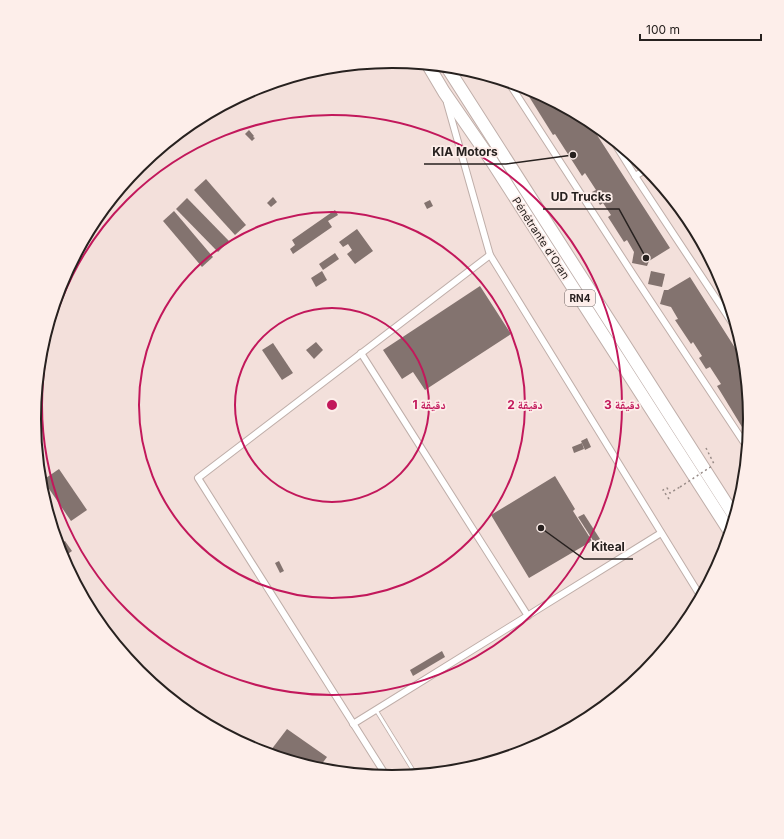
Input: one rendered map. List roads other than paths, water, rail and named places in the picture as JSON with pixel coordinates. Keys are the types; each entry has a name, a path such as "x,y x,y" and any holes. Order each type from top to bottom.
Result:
{"highway":[{"name":"Pénétrante d'Oran","path":"432,71 444,92 491,160 726,526"},
{"name":"Pénétrante d'Oran","path":"451,74 731,511"}],"street":[{"path":"514,90 742,440"},
{"path":"444,92 490,255 698,592"},
{"path":"622,155 726,313"},
{"path":"635,176 641,172"},
{"path":"383,770 198,478 490,255"},
{"path":"361,353 528,616"},
{"path":"353,724 661,533"}],"lane":[{"path":"376,710 413,770"}],"place":[{"name":"KIA Motors","path":"573,155"},
{"name":"UD Trucks","path":"646,258"},
{"name":"Kiteal","path":"541,528"}]}
